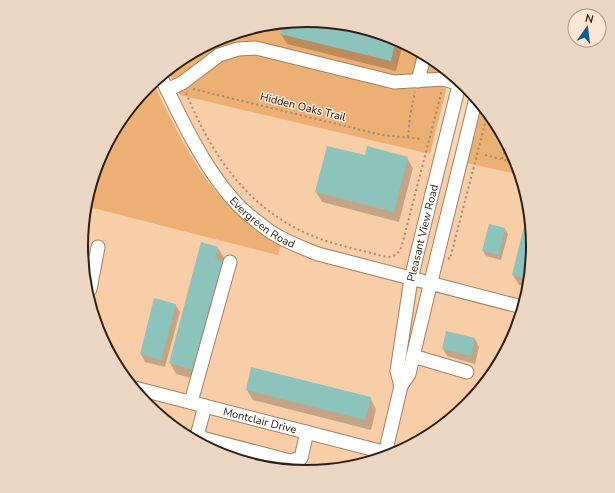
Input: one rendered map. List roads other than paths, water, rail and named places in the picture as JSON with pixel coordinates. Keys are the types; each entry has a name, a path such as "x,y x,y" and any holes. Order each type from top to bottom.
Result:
{"street":[{"path":"167,90 182,82 219,55 238,49 256,48 394,82 444,80 453,82"},
{"path":"418,81 423,60"},
{"name":"Evergreen Road","path":"163,81 199,150 217,180 240,207 269,230 288,242 318,254 519,306"},
{"name":"Pleasant View Road","path":"401,386 397,371 411,279 458,87"},
{"name":"Pleasant View Road","path":"389,450 401,386 408,374 413,356 475,104"},
{"path":"91,283 98,247"},
{"path":"191,402 230,262"},
{"path":"413,356 467,372"},
{"name":"Montclair Drive","path":"141,389 307,432 381,453"},
{"path":"205,406 198,432 202,438 290,461 301,458 307,432"}]}
